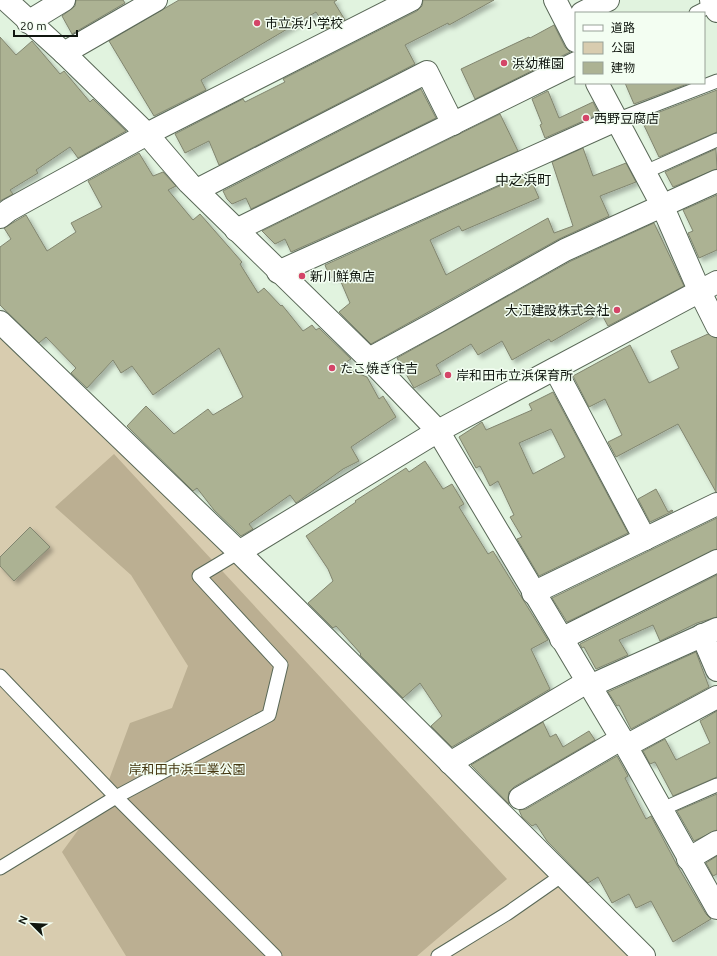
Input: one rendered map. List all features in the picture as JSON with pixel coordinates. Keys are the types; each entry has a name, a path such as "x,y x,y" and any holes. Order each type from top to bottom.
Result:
{"street":[{"path":"6,0 28,22 64,53 147,134 197,190 236,230 369,359 438,431 623,743 717,908"},
{"path":"28,22 64,0"},
{"path":"64,53 156,0"},
{"path":"0,217 147,134 411,0"},
{"path":"555,0 575,17"},
{"path":"585,12 608,0"},
{"path":"236,230 575,63"},
{"path":"197,190 427,72 453,124"},
{"path":"598,84 643,173 708,286 717,326"},
{"path":"278,272 616,120"},
{"path":"369,359 565,250 717,181"},
{"path":"239,552 438,431 708,286"},
{"path":"0,322 239,552 450,763 564,874 644,956"},
{"path":"555,369 645,539"},
{"path":"533,593 717,504"},
{"path":"561,639 717,561"},
{"path":"450,763 588,684 710,632 717,670"},
{"path":"520,798 623,743 717,697"},
{"path":"688,859 717,842"}],"lane":[{"path":"616,120 717,81"},
{"path":"643,173 717,140"},
{"path":"0,868 116,797 269,715 281,665 199,576 239,552"},
{"path":"0,676 116,797 275,956"},
{"path":"660,810 717,785"},
{"path":"438,956 508,913 564,874"}],"green space":[{"name":"岸和田市浜工業公園","path":"0,330 235,556 629,956 0,956"},
{"path":"114,454 507,879 417,956 126,956 62,852 103,796 130,723 172,708 188,666 131,575 55,507"}],"building":[{"path":"76,0 123,0 125,3 72,34 62,16 75,6"},
{"path":"179,0 337,0 334,2 345,20 327,29 316,12 201,80 206,90 154,116 109,41"},
{"path":"423,0 494,0 449,25 448,23 405,45 415,64 219,165 209,141 185,153 175,134 243,99 245,102 285,82 283,79 417,11 422,6"},
{"path":"554,25 565,47 570,52 475,99 461,69 529,37 530,38"},
{"path":"0,37 16,55 32,41 60,74 64,71 90,102 93,99 126,131 78,158 70,147 36,170 38,173 10,190 13,194 0,201"},
{"path":"625,84 687,84 634,104"},
{"path":"421,89 436,118 251,209 246,198 232,204 227,199 223,191"},
{"path":"717,90 717,132 659,157 641,119"},
{"path":"548,91 559,118 593,102 599,114 545,138 540,125 542,124 532,99"},
{"path":"500,114 518,151 291,252 285,239 275,244 262,231"},
{"path":"583,148 593,176 626,163 636,182 600,196 609,216 559,239 371,344 339,312 350,303 338,275 330,278 325,265 528,173 539,198 462,231 459,226 430,240 446,275 548,218 554,233 573,226 552,162"},
{"path":"716,149 717,169 673,187 665,172"},
{"path":"139,153 153,176 163,172 176,186 168,190 193,220 200,214 242,262 240,264 258,293 264,288 281,306 282,305 303,331 312,325 316,330 319,328 351,359 340,366 367,377 379,399 383,396 396,417 351,447 359,461 343,469 296,503 290,495 249,524 253,529 241,536 214,510 197,488 193,491 127,426 146,406 174,434 208,409 213,415 243,397 219,348 153,395 132,366 121,373 113,360 87,388 71,373 76,368 46,337 39,343 0,305 0,247 11,239 4,228 26,215 47,251 76,232 71,223 102,207 88,181"},
{"path":"717,195 717,250 699,258 688,233 693,231 683,210"},
{"path":"654,223 684,286 608,326 601,313 551,342 549,339 512,360 502,341 478,355 471,344 436,365 441,374 414,388 397,358 571,261"},
{"path":"708,334 717,338 716,492 678,424 616,457 608,442 622,435 605,399 589,407 573,376 630,345 649,383 679,368 671,351"},
{"path":"553,392 628,533 539,576 517,539 522,537 510,517 514,515 498,481 490,486 480,466 476,468 459,437 482,422 486,430 532,410 529,404","holes":["551,429 565,457 533,474 519,443"]},
{"path":"425,461 443,489 452,484 464,504 459,507 488,554 493,551 548,640 531,649 550,689 452,747 431,726 442,716 420,683 403,698 360,655 361,654 336,626 333,628 308,603 333,581 328,569 306,536 356,502 355,501 406,468 409,472"},
{"path":"656,489 668,512 673,511 650,522 638,499"},
{"path":"717,518 717,549 567,622 552,598"},
{"path":"30,527 50,547 14,581 0,566 0,557"},
{"path":"717,575 717,617 697,623 660,641 653,625 619,640 628,655 596,669 584,647 582,648 580,644"},
{"path":"696,652 709,687 631,729 619,705 617,706 608,692"},
{"path":"717,711 717,777 673,796 655,762 650,764 643,751 665,739 676,760 710,743 700,721"},
{"path":"543,722 550,737 556,734 563,747 589,731 595,740 514,787 509,792 509,804 471,765"},
{"path":"617,756 628,776 625,778 646,819 651,816 677,865 706,914 711,919 673,942 651,901 636,908 629,894 612,903 598,877 588,883 547,841 536,824 532,826 522,817 519,810 526,809"},
{"path":"717,794 717,830 694,841 677,811"},
{"path":"717,856 717,874 713,876 706,863"}],"place":[{"name":"市立浜小学校","path":"257,23"},
{"name":"浜幼稚園","path":"504,63"},
{"name":"西野豆腐店","path":"586,118"},
{"name":"新川鮮魚店","path":"302,276"},
{"name":"大江建設株式会社","path":"617,310"},
{"name":"たこ焼き住吉","path":"332,368"},
{"name":"岸和田市立浜保育所","path":"448,375"}],"district":[{"name":"中之浜町","path":"523,180"}]}
